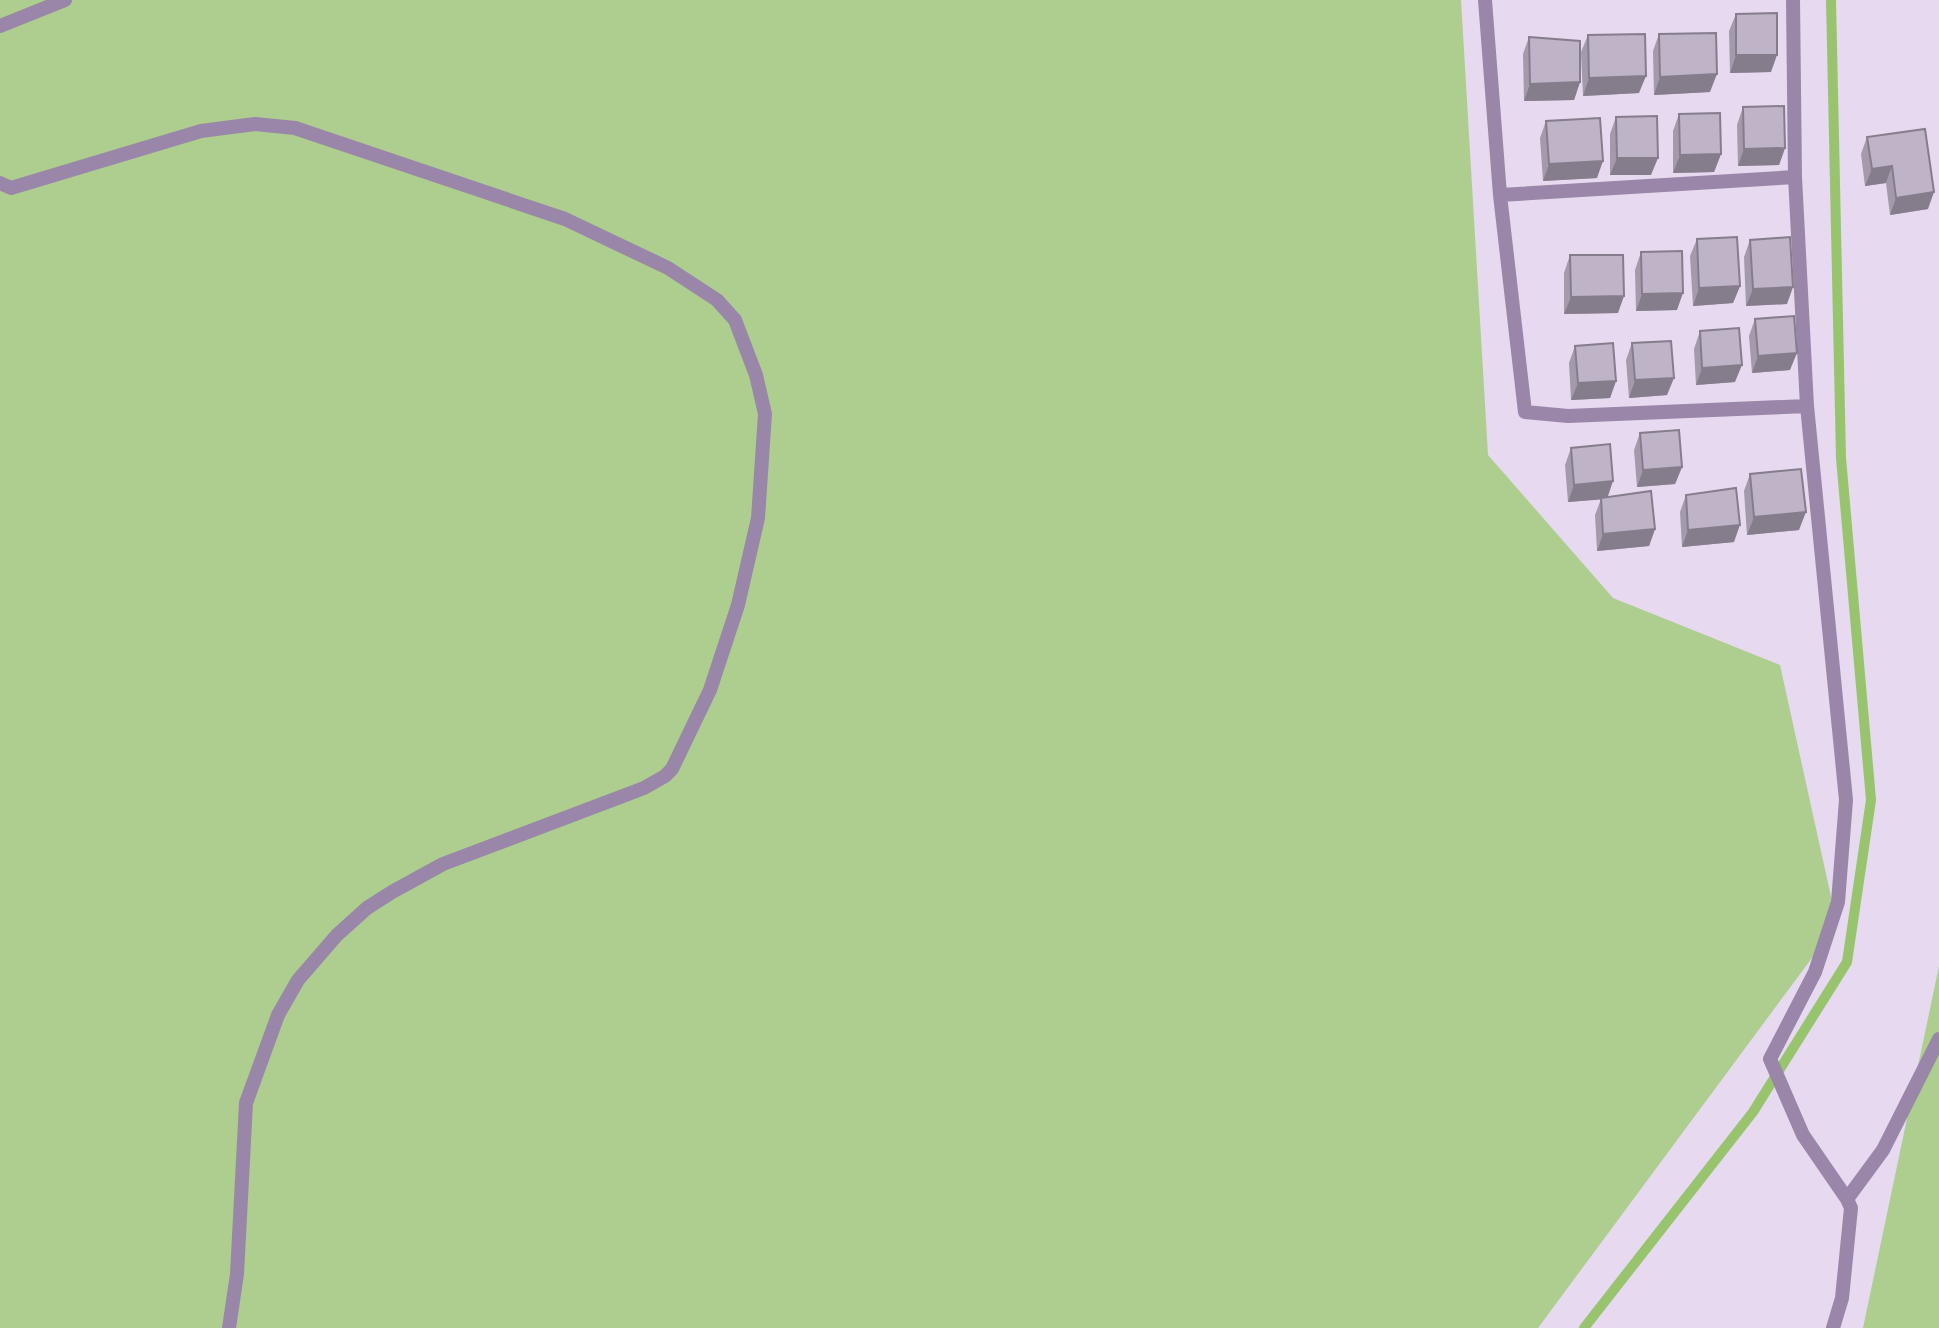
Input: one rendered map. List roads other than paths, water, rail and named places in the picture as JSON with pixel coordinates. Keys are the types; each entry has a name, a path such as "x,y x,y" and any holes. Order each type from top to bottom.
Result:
{"street":[{"path":"0,26 65,0"},
{"path":"1485,0 1500,195 1525,412 1568,416 1807,406"},
{"path":"1793,0 1796,177 1807,406 1846,800 1838,902 1815,972 1770,1059 1803,1135 1851,1208 1842,1298 1833,1328"},
{"path":"0,183 12,188 201,131 255,124 295,128 565,219 668,268 717,300 735,320 756,375 765,414 758,517 738,605 710,690 672,769 644,788 443,864 392,892 367,908 326,946 298,981 278,1015 246,1103 237,1274 229,1328"},
{"path":"1500,195 1796,177"},
{"path":"1847,1199 1883,1150 1939,1039"}],"waterway":[{"path":"1584,1328 1753,1112 1847,962 1871,800 1841,458 1831,0"}]}
